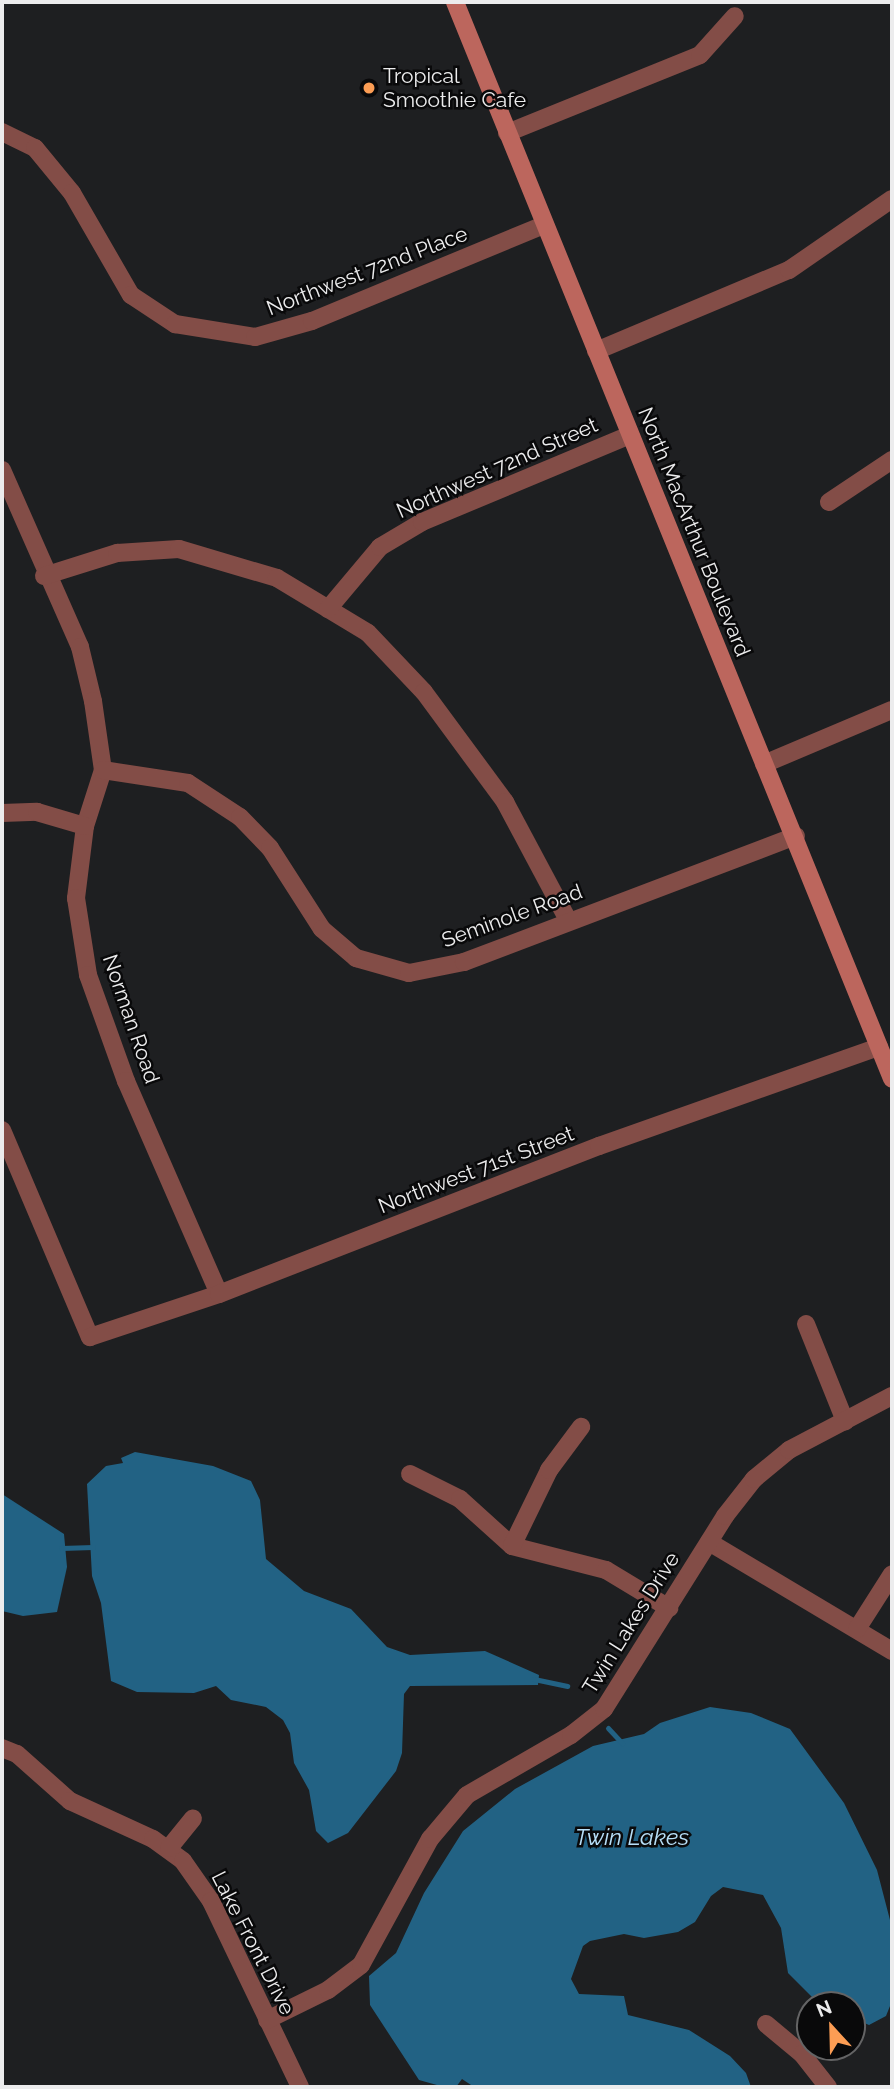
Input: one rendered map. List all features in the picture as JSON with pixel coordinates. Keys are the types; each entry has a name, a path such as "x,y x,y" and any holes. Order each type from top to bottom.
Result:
{"main road":[{"name":"North MacArthur Boulevard","path":"455,2 764,764 796,836 892,1079"}],"street":[{"path":"507,133 699,55 735,16"},
{"name":"Northwest 72nd Place","path":"2,132 35,148 72,193 131,295 175,324 255,337 312,321 544,225"},
{"path":"596,351 789,270 892,199"},
{"name":"Northwest 72nd Street","path":"328,608 380,547 422,522 630,435"},
{"path":"829,502 892,460"},
{"name":"Norman Road","path":"2,470 44,576 80,647 103,770 85,826 76,898 88,975 126,1081 219,1294"},
{"path":"44,576 117,553 179,549 277,578 368,633 424,692 505,802 568,920"},
{"path":"764,764 892,710"},
{"name":"Seminole Road","path":"103,770 188,783 240,817 270,848 322,929 356,958 409,973 464,962 568,920 796,836"},
{"path":"2,813 37,812 85,826"},
{"name":"Northwest 71st Street","path":"2,1130 90,1337 219,1294 599,1146 879,1047"},
{"path":"806,1324 845,1421"},
{"name":"Twin Lakes Drive","path":"267,2020 328,1990 361,1965 430,1839 448,1815 479,1786 571,1735 604,1709 741,1494 771,1464 845,1421 888,1402"},
{"path":"512,1546 549,1470 581,1427"},
{"path":"410,1474 460,1499 512,1546 606,1570 669,1608"},
{"path":"709,1542 892,1651"},
{"path":"857,1629 892,1574"},
{"name":"Lake Front Drive","path":"2,1748 17,1754 70,1801 169,1848 211,1901 300,2087"},
{"path":"169,1848 193,1818"},
{"path":"766,2024 802,2054 828,2087"}],"water":[{"path":"135,1452 213,1466 251,1481 260,1500 266,1559 304,1591 351,1609 387,1647 410,1655 485,1651 539,1675 538,1685 410,1686 404,1694 402,1753 396,1771 348,1833 328,1843 316,1831 309,1790 294,1763 290,1733 283,1720 266,1707 231,1700 216,1686 194,1693 137,1692 111,1681 101,1603 92,1576 87,1484 106,1466 123,1463 121,1458"},
{"path":"2,1494 64,1534 67,1567 57,1612 23,1616 2,1611"},
{"name":"Twin Lakes","path":"710,1707 751,1713 790,1729 844,1803 877,1870 890,1920 892,2001 886,2016 869,2025 866,2024 866,1991 806,1991 788,1973 781,1928 763,1895 723,1887 711,1896 695,1922 678,1932 644,1938 624,1934 590,1941 583,1946 571,1979 579,1994 624,1996 628,2015 689,2030 730,2056 746,2073 751,2087 474,2087 462,2079 456,2087 444,2087 419,2080 370,2005 369,1976 396,1953 424,1893 463,1831 515,1789 593,1746 644,1734 660,1723"}],"waterway":[{"path":"61,1548 93,1547"},
{"path":"534,1679 567,1686"},
{"path":"608,1728 622,1743"}],"place":[{"name":"Tropical Smoothie Cafe","path":"369,88"}]}
